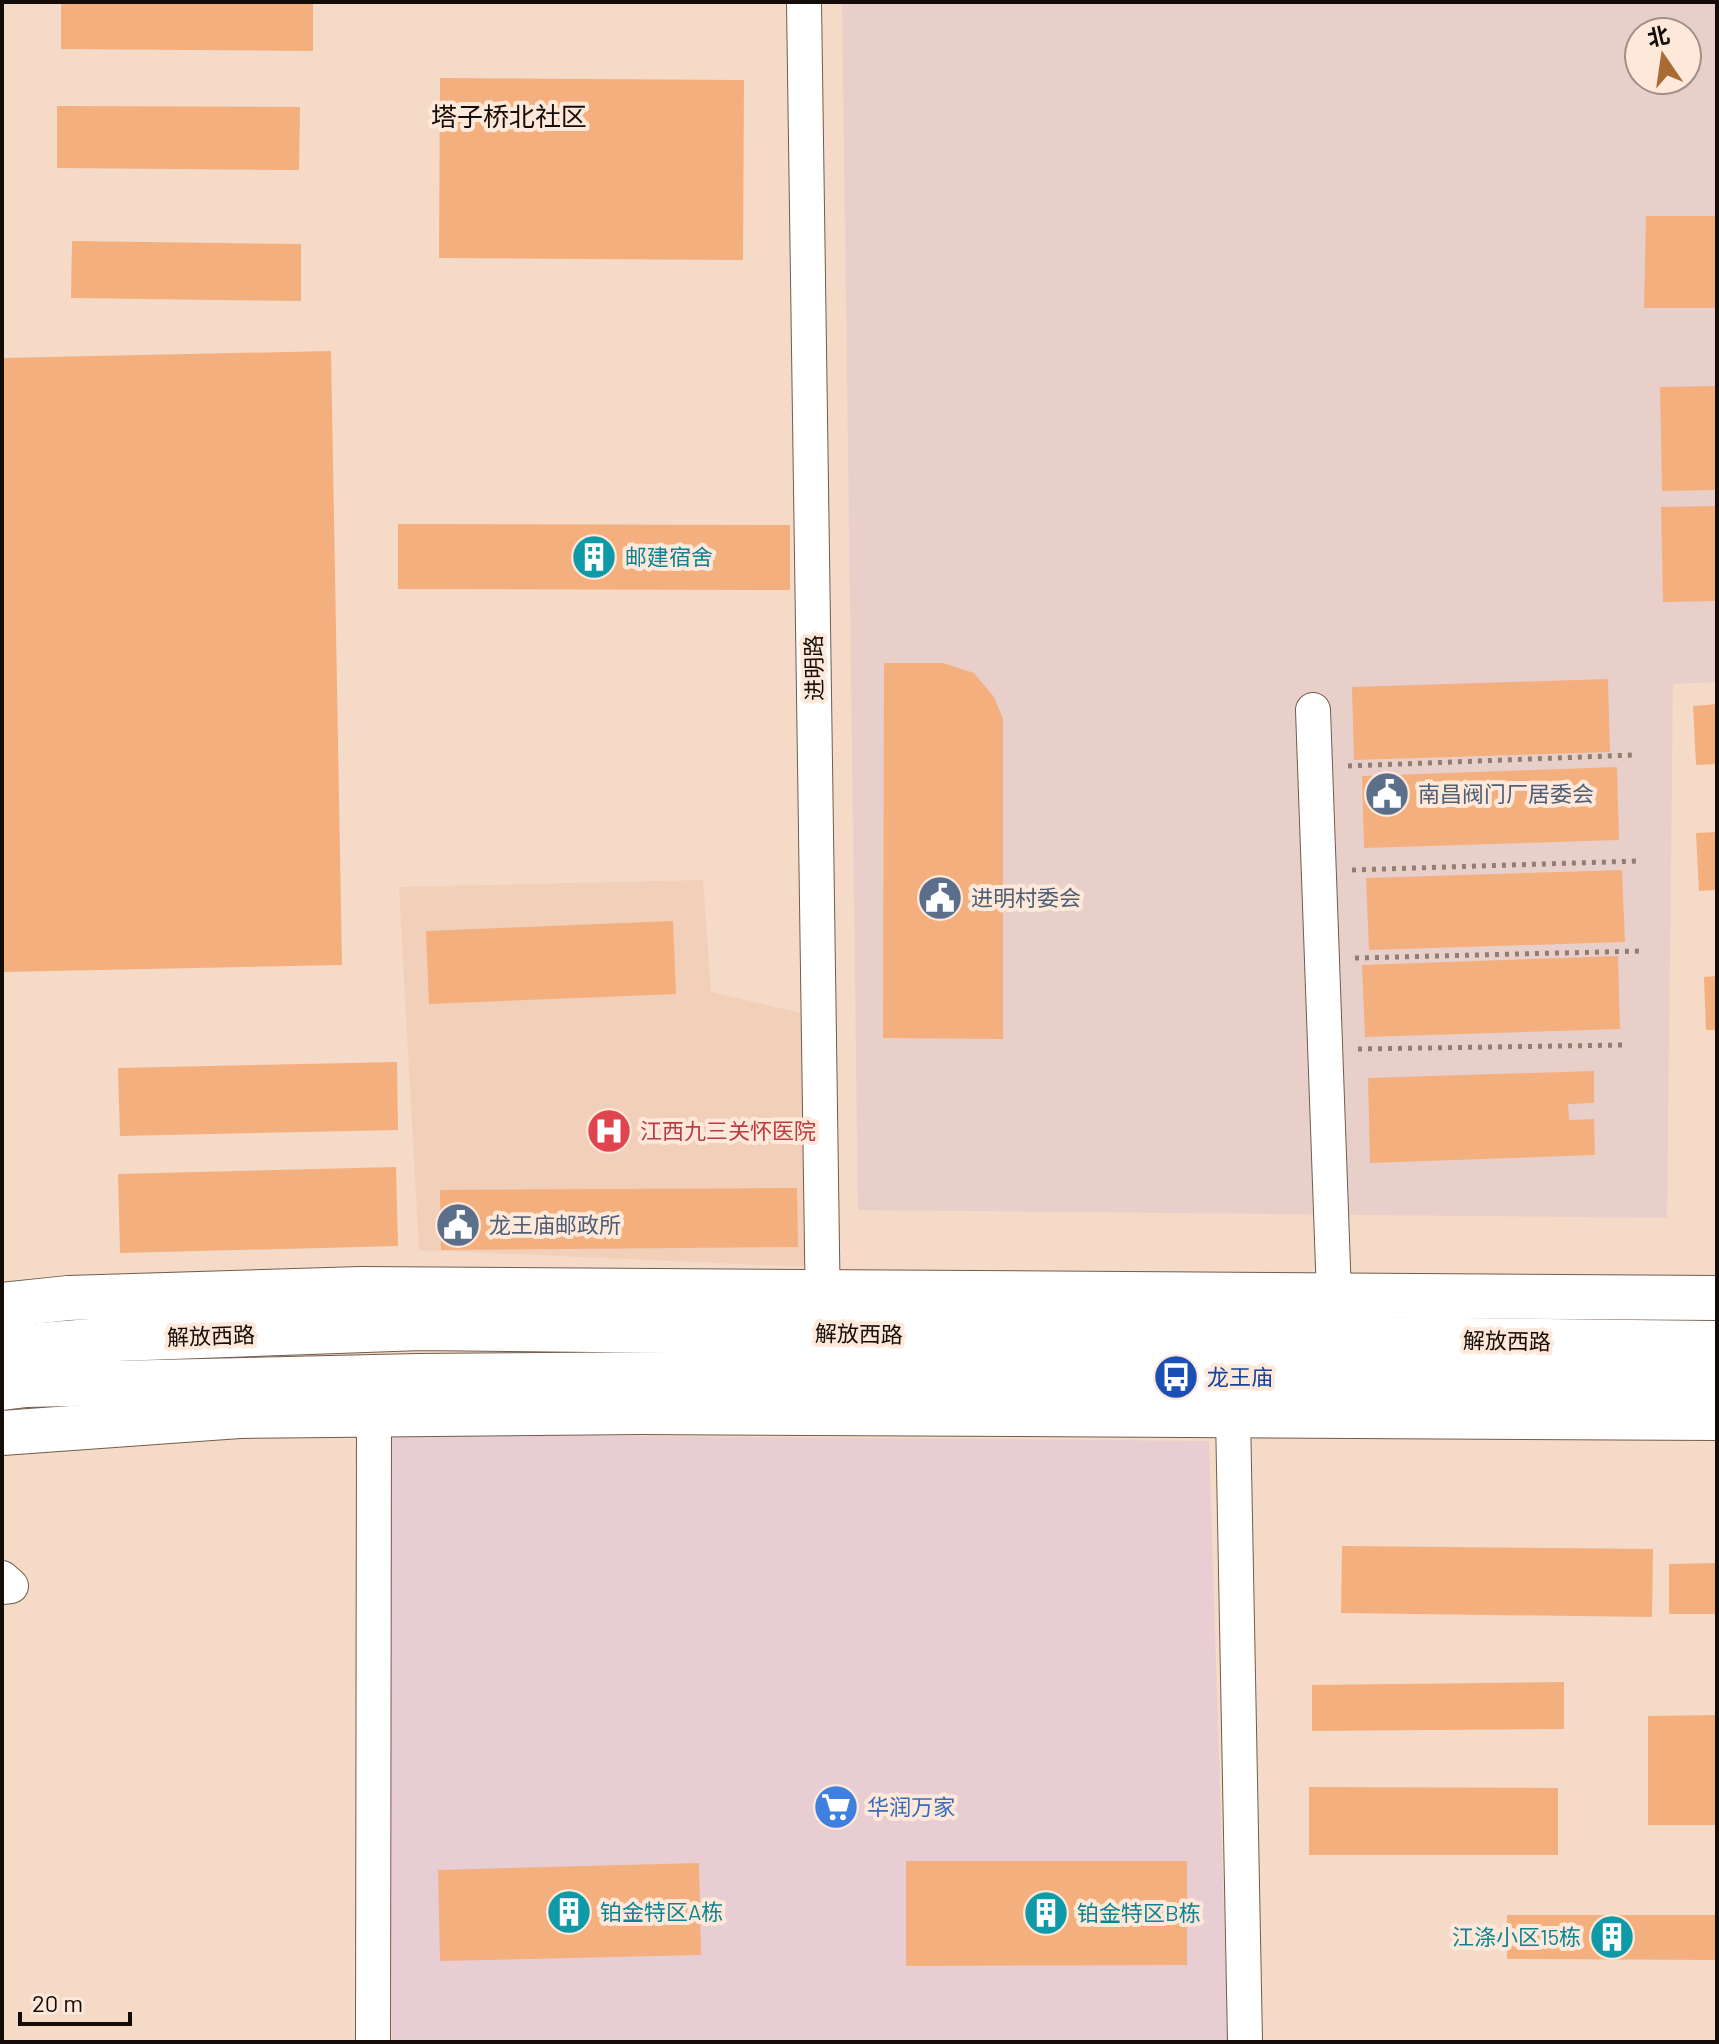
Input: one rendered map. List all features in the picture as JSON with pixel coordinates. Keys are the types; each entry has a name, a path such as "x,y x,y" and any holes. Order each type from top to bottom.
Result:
{"main road":[{"path":"2,1305 68,1298 361,1289 1717,1298"},
{"name":"解放西路","path":"2,1348 117,1339 421,1328 1717,1343"},
{"name":"解放西路","path":"5,1412 26,1385 418,1376 819,1373 1717,1384"},
{"path":"5,1412 239,1416 657,1412 1717,1418"}],"street":[{"name":"进明路","path":"804,2 824,1290 822,1333"},
{"path":"1313,710 1334,1295"},
{"path":"373,2042 374,1415"},
{"path":"1233,1415 1245,2042"},
{"path":"2,1578 11,1586 2,1587"}],"path":[{"path":"1315,768 1634,755"},
{"path":"1319,871 1639,861"},
{"path":"1322,959 1642,951"},
{"path":"1325,1050 1624,1045"}],"shaded area":[{"path":"842,2 1717,2 1717,682 1673,684 1667,1218 858,1210"},
{"name":"江西九三关怀医院","path":"703,880 711,992 801,1013 813,1267 419,1250 399,887"},
{"path":"387,1434 1209,1441 1228,2042 392,2042"}],"building":[{"path":"61,2 313,2 313,51 61,49"},
{"path":"440,78 744,80 743,260 439,258"},
{"path":"57,106 300,107 299,170 57,168"},
{"path":"1646,216 1717,216 1717,308 1644,308"},
{"path":"72,241 301,244 301,301 71,298"},
{"path":"331,351 342,965 2,972 2,358"},
{"path":"1717,386 1717,490 1662,491 1660,387"},
{"path":"1717,506 1717,601 1663,602 1661,507"},
{"name":"邮建宿舍","path":"398,524 790,525 790,590 398,589"},
{"path":"884,663 943,663 974,673 994,697 1003,719 1003,1039 883,1038"},
{"path":"1608,679 1610,752 1354,760 1352,687"},
{"path":"1717,704 1717,764 1696,765 1693,706"},
{"path":"1617,767 1619,840 1364,848 1362,776"},
{"path":"1717,832 1717,890 1699,891 1696,833"},
{"path":"1622,870 1625,942 1369,950 1366,878"},
{"path":"673,921 676,994 429,1004 426,931"},
{"path":"1618,956 1620,1029 1365,1037 1362,965"},
{"path":"1717,976 1717,1030 1706,1030 1704,977"},
{"path":"397,1062 398,1130 120,1136 118,1068"},
{"path":"1594,1071 1594,1103 1568,1104 1569,1120 1594,1119 1595,1155 1370,1163 1368,1078"},
{"path":"396,1167 398,1246 120,1253 118,1174"},
{"path":"797,1188 798,1247 441,1250 440,1190"},
{"path":"1342,1546 1653,1549 1652,1617 1341,1613"},
{"path":"1717,1563 1717,1614 1669,1614 1669,1564"},
{"path":"1564,1682 1564,1729 1312,1731 1312,1685"},
{"path":"1717,1715 1717,1825 1648,1825 1648,1716"},
{"path":"1309,1787 1558,1788 1558,1855 1309,1855"},
{"name":"铂金特区B栋","path":"906,1861 1187,1861 1187,1965 906,1966"},
{"name":"铂金特区A栋","path":"699,1863 701,1955 440,1961 438,1870"},
{"name":"江涤小区15栋","path":"1507,1915 1717,1915 1717,1960 1507,1959"}],"place":[{"name":"邮建宿舍","path":"594,557"},
{"name":"南昌阀门厂居委会","path":"1387,794"},
{"name":"进明村委会","path":"940,898"},
{"name":"江西九三关怀医院","path":"609,1131"},
{"name":"龙王庙邮政所","path":"458,1225"},
{"name":"龙王庙","path":"1176,1377"},
{"name":"华润万家","path":"836,1807"},
{"name":"铂金特区A栋","path":"569,1912"},
{"name":"铂金特区B栋","path":"1046,1913"},
{"name":"江涤小区15栋","path":"1612,1937"}],"district":[{"name":"塔子桥北社区","path":"509,117"}]}
